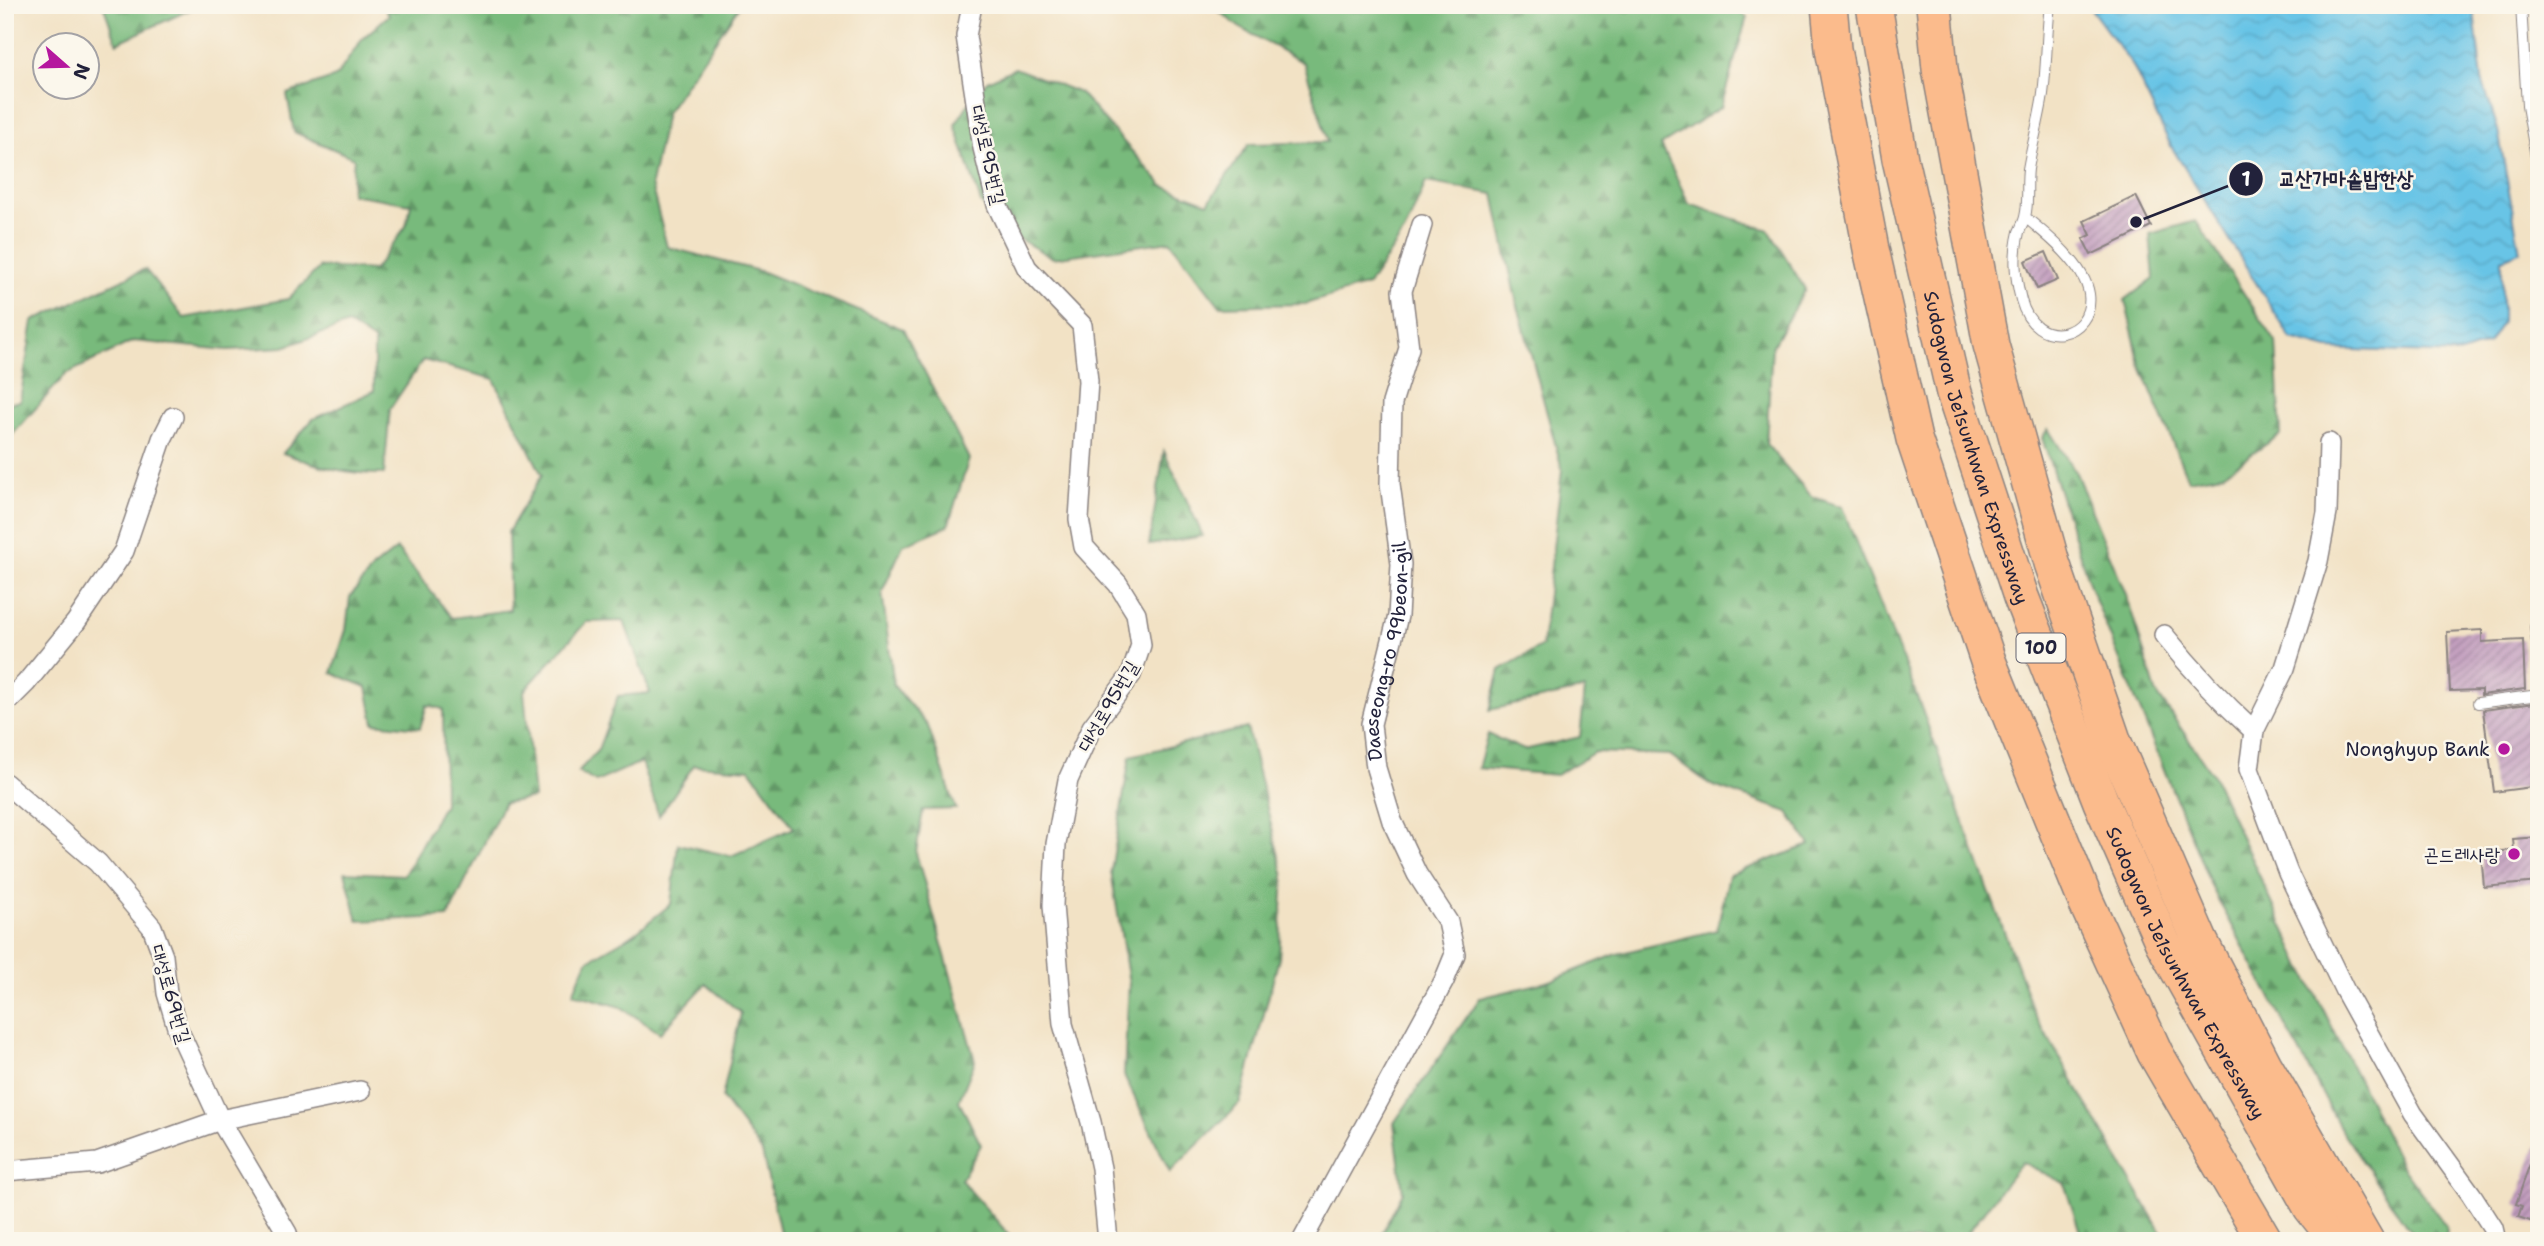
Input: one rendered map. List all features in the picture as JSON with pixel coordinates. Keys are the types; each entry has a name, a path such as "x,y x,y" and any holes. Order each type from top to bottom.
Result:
{"highway":[{"name":"100","path":"1829,5 1833,49 1871,248 1914,439 1988,661 2086,902 2155,1053 2265,1241"},
{"name":"Sudogwon Je1sunhwan Expressway","path":"1874,5 1900,159 1954,393 2021,597 2101,802 2163,943 2311,1207 2338,1241"},
{"name":"Sudogwon Je1sunhwan Expressway","path":"1934,5 1940,69 1991,345 2052,563 2114,743 2200,941 2264,1065 2366,1241"}],"street":[{"name":"대성로95번길","path":"972,5 966,36 983,148 998,205 1027,268 1082,325 1088,381 1079,519 1084,547 1118,584 1136,613 1141,645 1130,675 1092,727 1068,780 1056,844 1053,905 1063,1024 1101,1168 1108,1241"},
{"name":"Daeseong-ro 99beon-gil","path":"1302,1241 1444,981 1455,954 1448,922 1417,874 1392,821 1376,768 1371,724 1398,616 1401,564 1390,484 1392,403 1409,348 1402,291 1422,225"},
{"path":"5,704 26,683 76,622 124,551 162,439 173,417"},
{"path":"2329,443 2327,513 2318,561 2286,668 2254,731 2249,769 2288,873 2345,991 2413,1114 2471,1194 2493,1228 2496,1241"},
{"path":"2164,635 2225,705 2254,731"},
{"name":"대성로69번길","path":"5,783 98,863 152,928 163,956 167,993 177,1027 220,1120 287,1233 289,1241"},
{"path":"5,1171 97,1163 220,1120 360,1091"}],"lane":[{"path":"2025,217 2060,246 2079,271 2089,293 2087,312 2081,325 2065,333 2047,333 2035,327 2025,314 2014,269 2015,248 2025,217 2028,172 2042,99 2050,5"},
{"path":"2521,5 2527,106 2539,174"},
{"path":"2539,627 2535,627 2539,659"},
{"path":"2478,703 2539,695"}],"green space":[{"path":"103,5 200,5 117,43"},
{"path":"384,5 740,5 666,113 651,184 667,247 763,272 903,329 969,459 948,526 903,545 882,592 894,686 928,726 956,809 923,810 916,853 975,1061 959,1101 981,1145 961,1180 1010,1236 1011,1241 782,1241 762,1152 722,1098 741,1013 706,984 660,1033 621,1007 573,993 587,961 635,933 671,904 678,844 731,856 794,828 750,769 694,765 659,816 641,762 596,782 578,772 598,750 618,696 650,693 624,621 586,622 524,691 534,798 504,803 448,917 358,921 345,872 404,875 444,804 443,709 427,705 420,728 374,723 367,687 332,673 346,630 350,597 373,568 397,549 452,618 510,610 508,532 542,475 494,379 423,360 390,409 384,474 357,473 321,466 283,453 313,419 374,391 374,341 348,324 284,347 228,350 133,341 66,374 5,443 5,404 20,401 33,321 145,269 184,318 288,299 320,267 374,270 406,226 411,204 351,194 354,158 294,132 287,94 336,77 362,39 389,15"},
{"path":"1211,5 1729,5 1747,17 1721,107 1661,145 1689,204 1769,230 1805,289 1772,347 1766,444 1811,496 1842,507 1915,691 2035,1015 2166,1241 2083,1241 2064,1183 2022,1162 1966,1235 1965,1241 1378,1241 1403,1192 1394,1123 1480,998 1550,981 1617,954 1717,930 1729,875 1810,845 1788,812 1711,785 1670,755 1595,752 1556,775 1478,768 1488,734 1524,750 1580,737 1585,689 1490,710 1500,670 1542,646 1562,469 1514,291 1494,194 1426,182 1405,231 1368,285 1305,304 1220,306 1170,241 1053,258 1003,230 981,203 955,125 987,81 1015,68 1080,93 1163,186 1208,203 1249,144 1328,142 1304,63 1239,27"},
{"path":"2196,221 2276,342 2281,434 2223,474 2188,480 2140,364 2125,300 2154,278 2150,234"},
{"path":"2048,429 2076,473 2127,597 2156,692 2212,774 2300,963 2401,1165 2446,1226 2446,1241 2417,1241 2342,1131 2212,888 2091,589 2042,438"},
{"path":"1164,451 1203,536 1149,545"},
{"path":"1247,728 1284,876 1279,958 1240,1103 1170,1172 1124,1075 1129,983 1111,871 1130,756"}],"water":[{"path":"2088,5 2473,5 2482,79 2498,130 2520,252 2502,259 2502,322 2488,344 2458,354 2328,349 2291,339 2171,146 2133,66"}],"building":[{"path":"2136,196 2151,226 2091,255 2083,239 2091,235 2084,221"},
{"path":"2046,252 2058,280 2037,289 2025,261"},
{"path":"2482,630 2482,642 2523,640 2525,689 2481,695 2481,690 2450,691 2447,632"},
{"path":"2535,703 2539,736 2539,786 2494,792 2483,710"},
{"path":"2539,837 2539,882 2484,887 2481,853 2514,850 2513,839"},
{"path":"2536,1146 2539,1147 2539,1224 2518,1217 2522,1206 2516,1204"}],"place":[{"name":"교산가마솥밥한상","path":"2136,222"},
{"name":"Nonghyup Bank","path":"2504,749"},
{"name":"곤드레사랑","path":"2514,854"}]}
